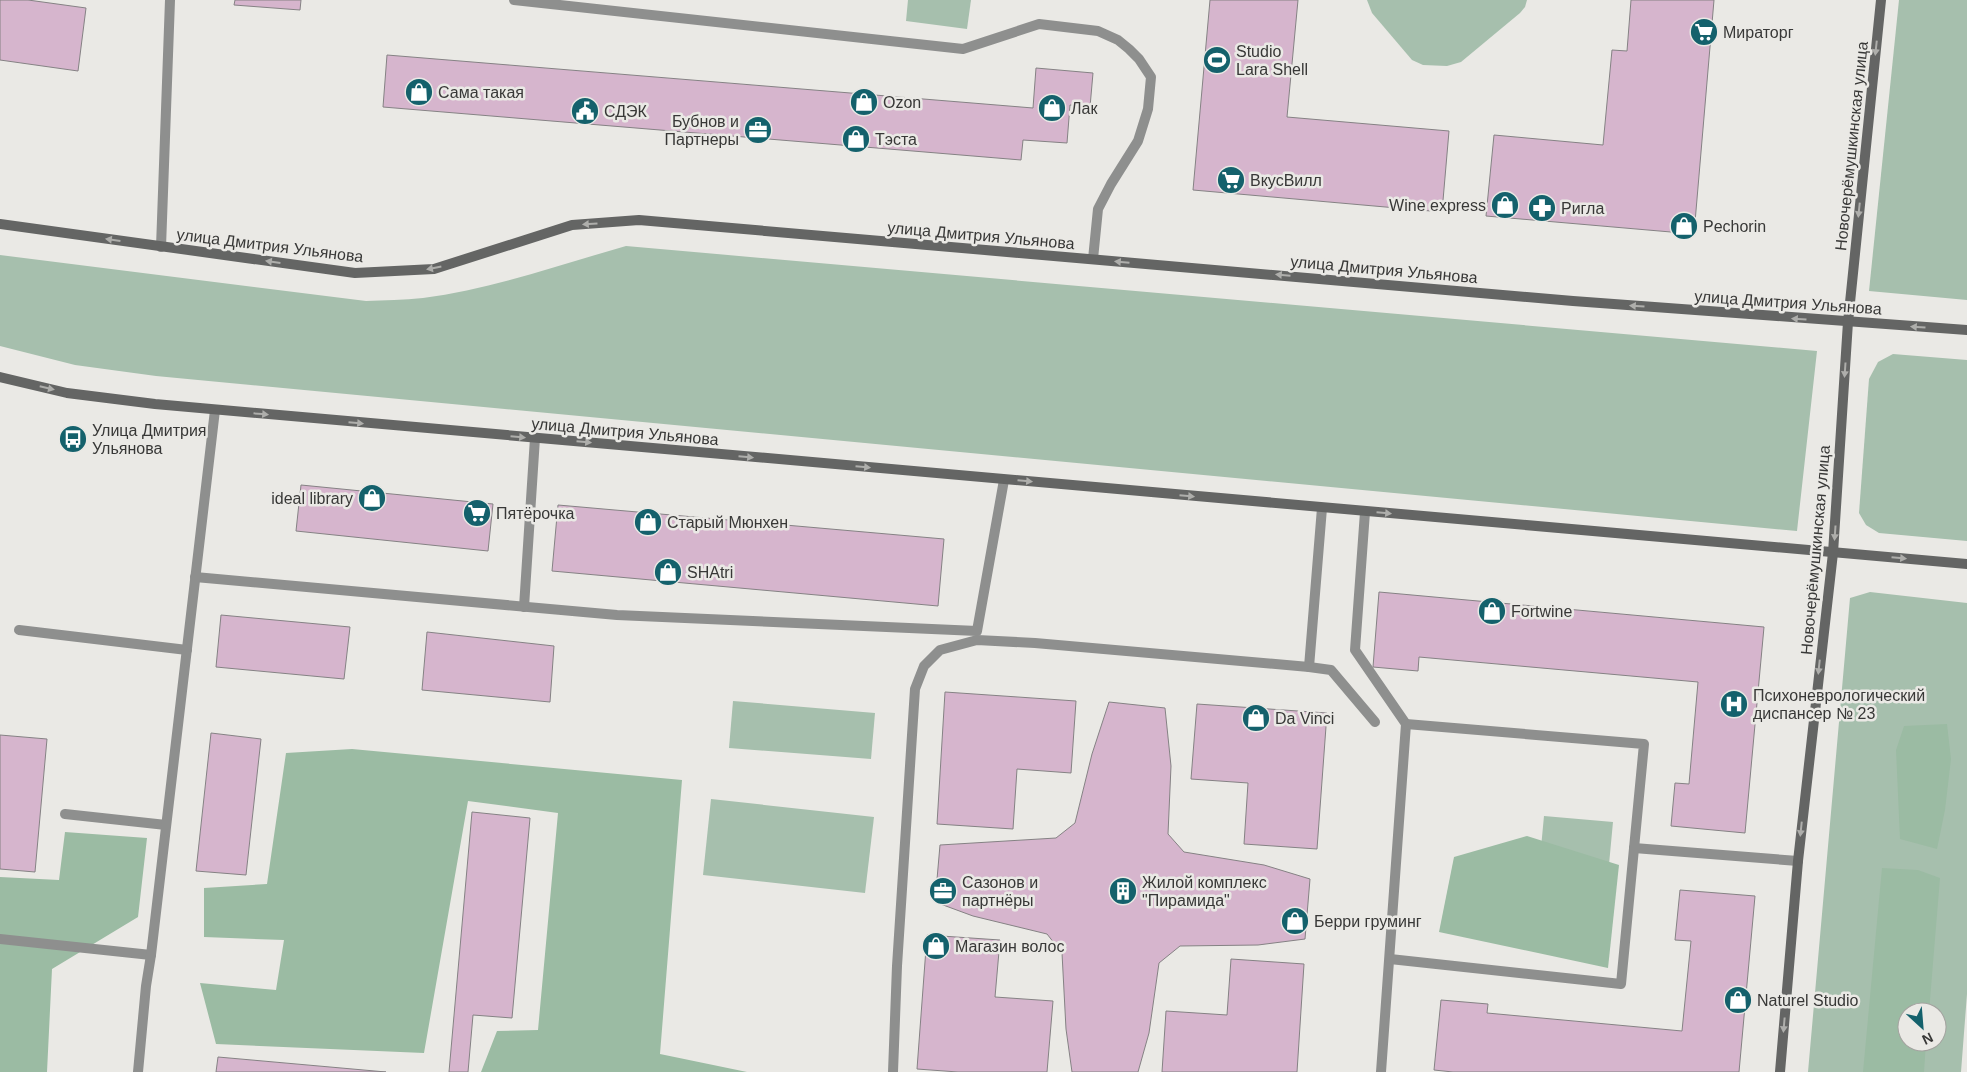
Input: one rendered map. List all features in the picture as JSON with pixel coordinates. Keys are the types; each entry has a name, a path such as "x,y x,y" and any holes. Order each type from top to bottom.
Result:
{"main road":[{"name":"Новочерёмушкинская улица","path":"1780,1072 1798,861 1833,553 1848,322 1881,0"},
{"name":"улица Дмитрия Ульянова","path":"0,224 355,273 434,269 572,225 639,220 1573,301 1967,330"},
{"name":"улица Дмитрия Ульянова","path":"0,377 79,394 215,410 1967,564"}],"lane":[{"path":"161,247 170,0"},
{"path":"514,0 963,49 1039,24 1098,31 1118,40 1129,49 1139,59 1150,77 1148,109 1138,141 1110,184 1098,209 1093,260"},
{"path":"138,1072 146,986 215,410"},
{"path":"524,607 535,438"},
{"path":"195,577 617,615 977,631 1004,480"},
{"path":"1309,667 1322,508"},
{"path":"1365,512 1355,650 1406,724 1381,1072"},
{"path":"19,630 187,650"},
{"path":"894,1072 897,966 915,689 924,666 940,650 977,640 1035,643 1332,670 1375,722"},
{"path":"1390,959 1621,984 1644,744 1406,724"},
{"path":"65,814 166,825"},
{"path":"1634,848 1798,861"},
{"path":"0,939 151,955"}],"green space":[{"path":"908,0 971,0 967,29 906,21"},
{"path":"1367,0 1527,0 1525,7 1520,13 1461,62 1447,66 1423,65 1412,60 1372,13"},
{"path":"1899,0 1967,0 1967,300 1869,291"},
{"path":"626,246 1817,351 1797,531 156,376 75,365 0,346 0,255 366,301 423,298 474,289"},
{"path":"1893,354 1967,360 1967,541 1879,533 1866,525 1859,513 1869,379 1878,362"},
{"path":"1870,592 1967,603 1967,994 1961,1072 1808,1072 1850,598"},
{"path":"733,701 875,713 871,759 729,748"},
{"path":"1947,724 1951,759 1945,810 1937,849 1900,839 1896,750 1904,726"},
{"path":"352,749 682,780 660,1054 747,1072 481,1072 497,1031 538,1030 558,813 468,801 424,1053 216,1044 200,983 276,990 284,940 204,937 204,888 267,884 286,753"},
{"path":"711,799 874,817 865,893 703,875"},
{"path":"1544,816 1613,822 1603,928 1534,922"},
{"path":"65,832 147,838 138,917 52,969 47,1072 0,1072 0,877 59,880"},
{"path":"1527,836 1619,865 1608,968 1439,932 1454,857"},
{"path":"1882,868 1918,870 1940,878 1930,1002 1897,1002 1897,1052 1925,1052 1924,1072 1863,1072"}],"building":[{"path":"0,0 28,0 86,8 78,71 0,60"},
{"path":"235,0 301,0 300,10 234,5"},
{"path":"1210,0 1298,0 1287,117 1449,131 1442,212 1193,190"},
{"path":"1631,0 1714,0 1694,234 1486,216 1494,135 1603,145 1612,50 1627,51"},
{"path":"387,55 1033,108 1036,68 1093,73 1090,107 1070,105 1067,143 1023,140 1021,160 383,107"},
{"path":"301,485 493,504 488,551 296,531"},
{"path":"558,505 944,539 938,606 552,571"},
{"path":"1379,592 1764,627 1745,833 1671,826 1675,783 1689,784 1698,682 1419,657 1418,671 1373,667"},
{"path":"221,615 350,627 344,679 216,667"},
{"path":"427,632 554,646 550,702 422,690"},
{"path":"945,692 1076,701 1071,773 1017,769 1013,829 937,824"},
{"name":"Жилой комплекс \"Пирамида\"","path":"1109,702 1165,708 1171,766 1168,834 1184,852 1264,865 1310,879 1305,939 1258,945 1180,946 1159,963 1149,1033 1138,1072 1072,1072 1066,1029 1062,953 1047,934 973,916 935,902 940,845 1056,838 1075,823 1092,754"},
{"name":"Жилой комплекс \"Пирамида\"","path":"1197,704 1327,713 1317,849 1244,844 1248,783 1191,779"},
{"path":"211,733 261,739 246,875 196,871"},
{"path":"0,735 47,739 35,872 0,869"},
{"path":"472,812 530,818 512,1018 473,1015 468,1072 449,1072"},
{"path":"1680,890 1755,896 1739,1072 1453,1072 1434,1070 1441,1000 1488,1004 1487,1013 1682,1031 1691,941 1675,940"},
{"path":"927,935 1000,940 995,997 1053,1001 1047,1072 958,1072 917,1069"},
{"path":"1231,959 1304,964 1297,1072 1162,1072 1166,1011 1227,1015"},
{"path":"218,1057 386,1072 216,1072"}],"place":[{"name":"Мираторг","path":"1704,32"},
{"name":"Studio Lara Shell","path":"1217,60"},
{"name":"Сама такая","path":"419,92"},
{"name":"Ozon","path":"864,102"},
{"name":"Лак","path":"1052,108"},
{"name":"СДЭК","path":"585,111"},
{"name":"Бубнов и Партнеры","path":"758,130"},
{"name":"Тэста","path":"856,139"},
{"name":"ВкусВилл","path":"1231,180"},
{"name":"Wine express","path":"1505,205"},
{"name":"Ригла","path":"1542,208"},
{"name":"Pechorin","path":"1684,226"},
{"name":"Улица Дмитрия Ульянова","path":"73,439"},
{"name":"ideal library","path":"372,498"},
{"name":"Пятёрочка","path":"477,513"},
{"name":"Старый Мюнхен","path":"648,522"},
{"name":"SHAtri","path":"668,572"},
{"name":"Fortwine","path":"1492,611"},
{"name":"Психоневрологический диспансер № 23","path":"1734,704"},
{"name":"Da Vinci","path":"1256,718"},
{"name":"Сазонов и партнёры","path":"943,891"},
{"name":"Жилой комплекс \"Пирамида\"","path":"1123,891"},
{"name":"Берри груминг","path":"1295,921"},
{"name":"Магазин волос","path":"936,946"},
{"name":"Naturel Studio","path":"1738,1000"}]}
